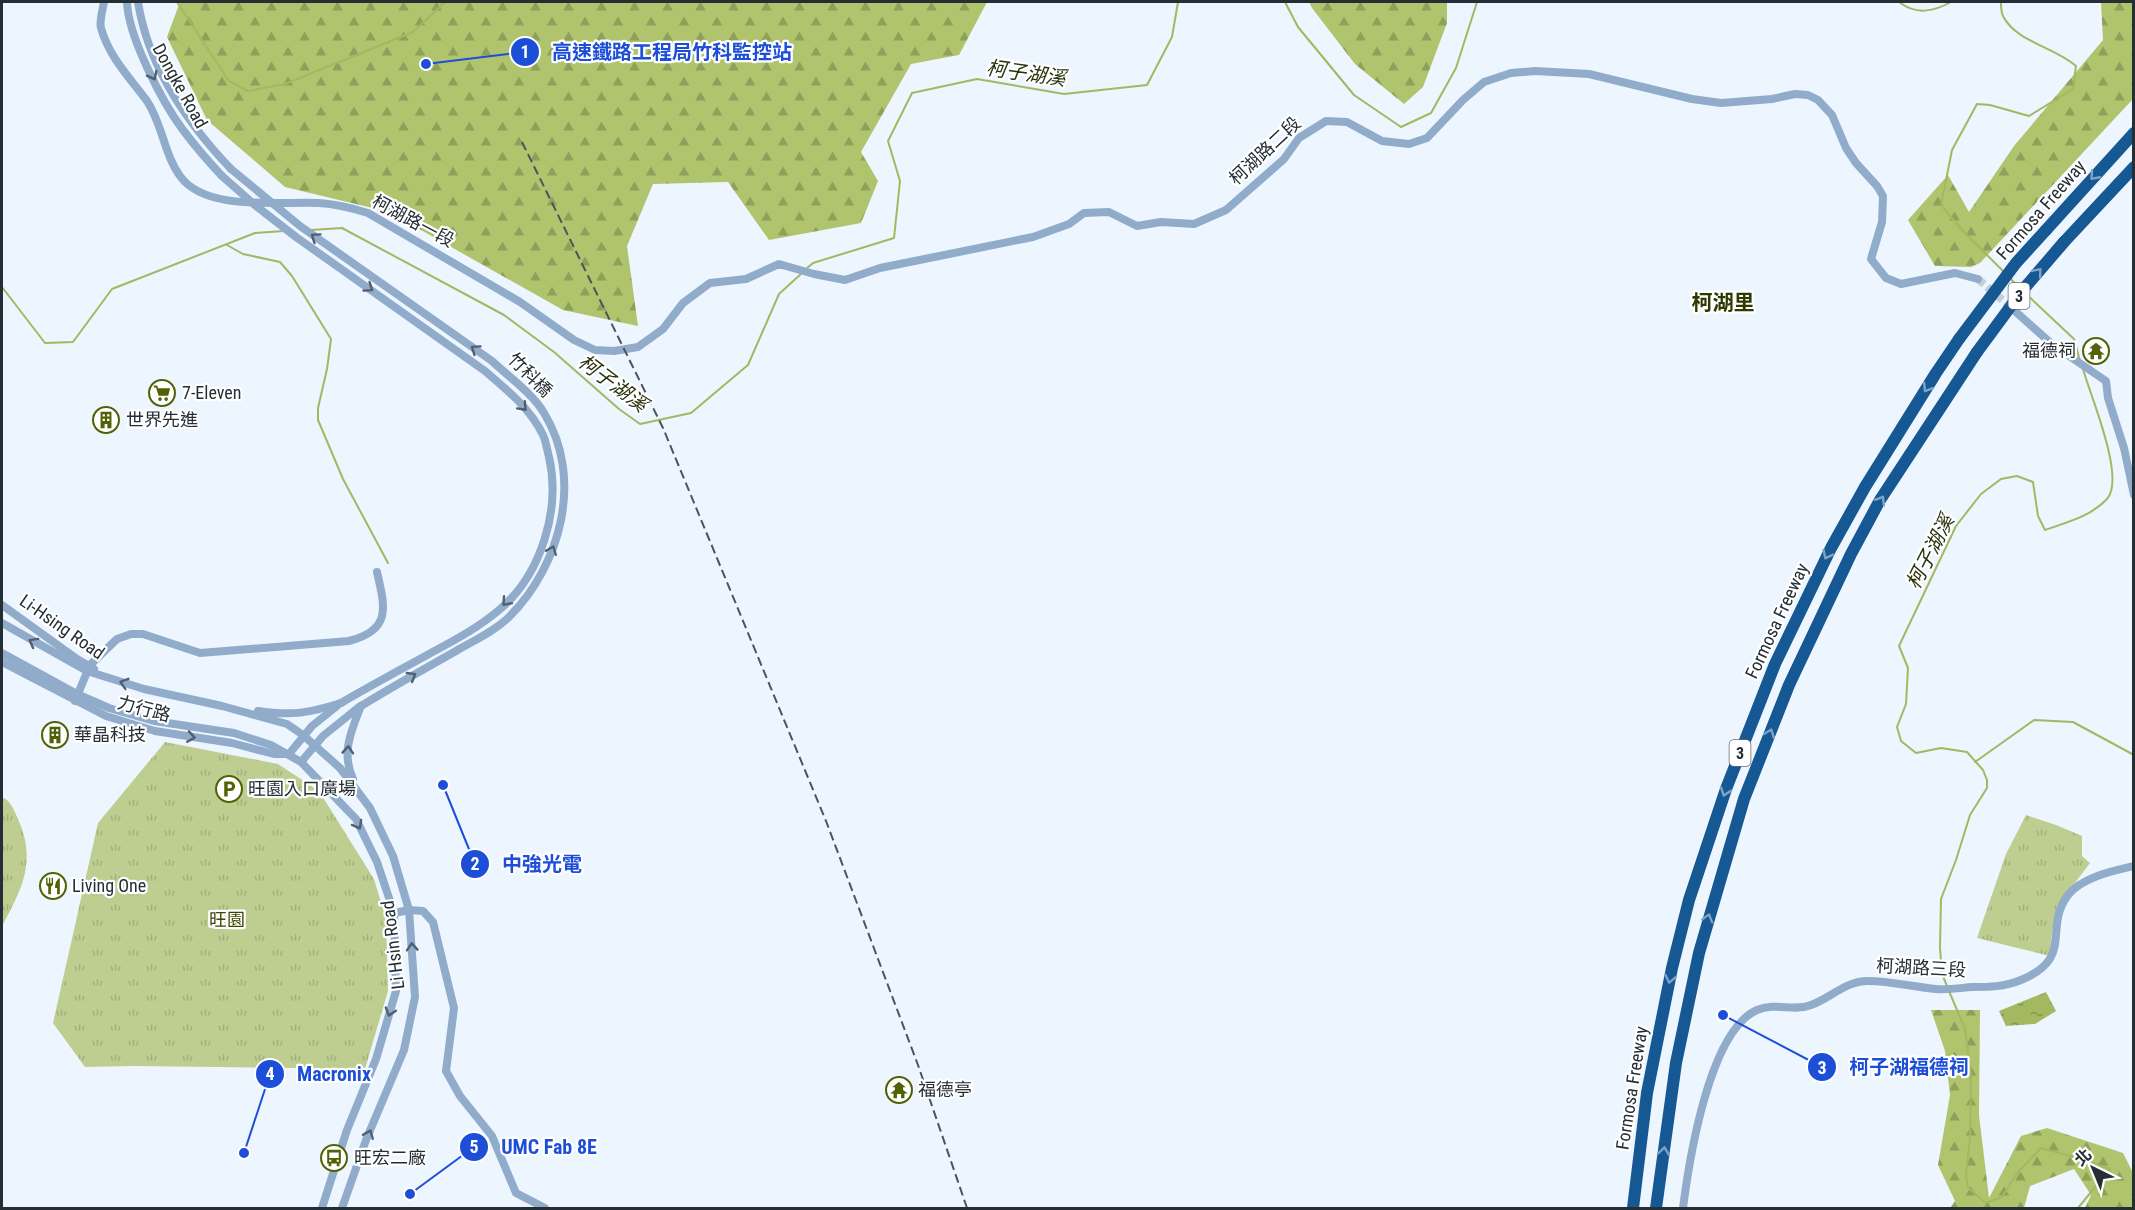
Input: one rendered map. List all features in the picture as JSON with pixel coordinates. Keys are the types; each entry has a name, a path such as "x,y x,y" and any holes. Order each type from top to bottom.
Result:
{"highway":[{"name":"Formosa Freeway","path":"1633,1209 1647,1093 1672,968 1689,900 1726,789 1775,664 1831,548 1865,487 1936,373 2016,263 2133,133"},
{"name":"Formosa Freeway","path":"1656,1209 1676,1064 1699,953 1744,799 1789,685 1851,554 1881,500 1952,387 2022,291 2133,167"}],"street":[{"name":"柯湖路一段","path":"104,2 100,27 114,59 149,104 174,167 189,186 200,192 229,200 269,204 319,203 346,206 368,213 520,302 574,340 596,350 614,351 638,347 663,329 683,303 710,283 746,279 779,264"},
{"name":"Dongke Road","path":"127,2 132,29 160,90 181,128 222,176"},
{"name":"Dongke Road","path":"138,2 144,29 155,58 179,104 190,122 231,170"},
{"name":"柯湖路二段","path":"779,264 845,280 880,268 1032,237 1069,224 1084,213 1109,212 1137,226 1161,222 1194,224 1226,210 1284,159 1299,138 1326,121 1347,122 1382,141 1409,144 1427,138 1463,100 1484,82 1511,73 1562,71 1589,74 1692,99 1721,103 1772,99 1795,94 1808,95 1818,100 1832,115 1846,148 1856,163 1878,186 1883,196 1882,222 1871,259 1876,268 1886,278 1901,284 1955,273 1978,279"},
{"name":"竹科橋","path":"231,170 300,226 492,361 543,411 556,437 564,471 564,506 554,547 534,588 500,624 361,706"},
{"name":"竹科橋","path":"222,176 296,237 485,371 510,392 531,415 544,436 552,472 553,505 543,543 526,579 500,609 470,632 341,703"},
{"path":"2016,312 2057,348 2106,381 2108,398 2124,448 2133,495"},
{"path":"2,653 76,697 89,668 117,639 131,634 143,634 200,652 349,641 362,638 380,623 384,604 377,572"},
{"name":"Li-Hsing Road","path":"2,605 89,668"},
{"name":"Li Hsin Road","path":"2,623 104,677 287,724 340,768 370,808 393,856 409,910 416,997 404,1050 366,1140 342,1209"},
{"name":"力行路","path":"2,662 76,697 106,716 155,731 232,743 274,754 289,754"},
{"path":"222,706 277,714 302,714 341,703"},
{"path":"289,754 303,735 341,703"},
{"path":"301,762 323,736 361,706"},
{"path":"360,793 351,776 346,750 361,706"},
{"name":"Li Hsin Road","path":"289,754 301,762 356,819 377,862 394,913 396,991 376,1059 347,1130 322,1209"},
{"name":"柯湖路三段","path":"1683,1209 1705,1095 1731,1034 1755,1011 1767,1007 1799,1008 1811,1005 1856,982 1869,981 1936,989 1991,988 2009,984 2037,972 2048,962 2054,952 2057,921 2069,894 2095,878 2133,866"},
{"path":"394,913 409,910 423,911 433,922 454,1008 447,1071 460,1096 492,1136 516,1193 545,1209"}],"green space":[{"path":"180,2 987,2 959,55 911,64 861,152 878,181 861,223 769,240 728,182 653,184 627,246 638,326 563,310 389,212 285,187 207,120 167,37"},
{"path":"1309,2 1447,2 1447,23 1423,87 1404,104 1355,64"},
{"path":"2101,2 2133,2 2133,99 1980,263 1971,267 1935,266 1908,220 1948,175 1969,212 2014,146 2103,40"},
{"name":"旺園","path":"165,742 278,764 319,791 374,879 386,919 388,991 365,1069 85,1067 53,1023 98,823"},
{"path":"2,797 14,809 24,834 27,862 16,900 2,926"},
{"path":"2026,815 2082,836 2082,856 2090,863 2066,896 2056,915 2050,956 1977,938 2006,854"},
{"path":"1931,1010 1980,1010 1979,1115 1989,1198 2021,1136 2047,1128 2123,1153 2133,1173 2133,1208 2085,1208 2091,1195 2074,1169 2030,1186 2024,1208 1950,1208 1955,1201 1938,1165 1950,1095 1945,1051"}],"water":[{"path":"2046,992 2056,1011 2035,1024 2006,1026 1999,1011"}],"waterway":[{"path":"177,2 229,81 248,91 285,84 413,32 445,2"},
{"name":"柯子湖溪","path":"806,269 813,263 894,238 900,181 888,141 912,93 977,79 1064,94 1147,85 1172,37 1178,2"},
{"name":"柯子湖溪","path":"1285,2 1298,27 1354,95 1401,127 1431,113 1456,68 1477,2"},
{"name":"柯子湖溪","path":"1899,2 1912,9 1925,11 1951,2"},
{"name":"柯子湖溪","path":"2001,2 2003,16 2017,32 2076,66 2073,89 2029,116 1990,105 1977,104 1952,150 1941,205 1962,230 2004,272"},
{"name":"柯子湖溪","path":"311,230 342,228 504,315 554,352 619,409 640,424 691,413 748,365 779,294 802,273"},
{"name":"柯子湖溪","path":"2,287 45,343 73,342 112,289 255,233 284,231"},
{"path":"227,245 243,254 280,262 292,276 331,339 318,408 318,420 343,479 388,563"},
{"name":"柯子湖溪","path":"2010,278 2018,287"},
{"name":"柯子湖溪","path":"2025,293 2074,339 2080,361"},
{"name":"柯子湖溪","path":"1947,986 1942,974 1940,948 1941,899 1970,815 1987,788 1987,780 1983,770 1967,752 1941,748 1916,753 1901,741 1897,727 1906,704 1908,668 1899,646 1956,526 1981,494 2001,479 2017,476 2033,482 2038,516 2045,530 2086,515 2107,499 2112,488 2110,455 2083,369"},
{"path":"1975,762 2034,720 2073,722 2134,755"},
{"name":"柯子湖溪","path":"1949,991 1965,1029 1971,1076 1970,1137 1966,1176 1968,1187 1985,1203 2002,1197 2018,1172 2041,1148 2110,1169 2078,1208"}],"tunnel":[{"path":"1978,279 2014,310"}],"railway":[{"path":"522,142 663,428 826,821 918,1065 967,1208"}],"place":[{"name":"高速鐵路工程局竹科監控站","path":"426,64"},
{"name":"福德祠","path":"2096,351"},
{"name":"7-Eleven","path":"162,393"},
{"name":"世界先進","path":"106,420"},
{"name":"華晶科技","path":"55,735"},
{"name":"中強光電","path":"443,785"},
{"name":"旺園入口廣場","path":"229,789"},
{"name":"Living One","path":"53,886"},
{"name":"柯子湖福德祠","path":"1723,1015"},
{"name":"福德亭","path":"899,1090"},
{"name":"Macronix","path":"244,1153"},
{"name":"旺宏二廠","path":"334,1158"},
{"name":"UMC Fab 8E","path":"410,1194"}],"district":[{"name":"柯湖里","path":"1723,303"}]}
